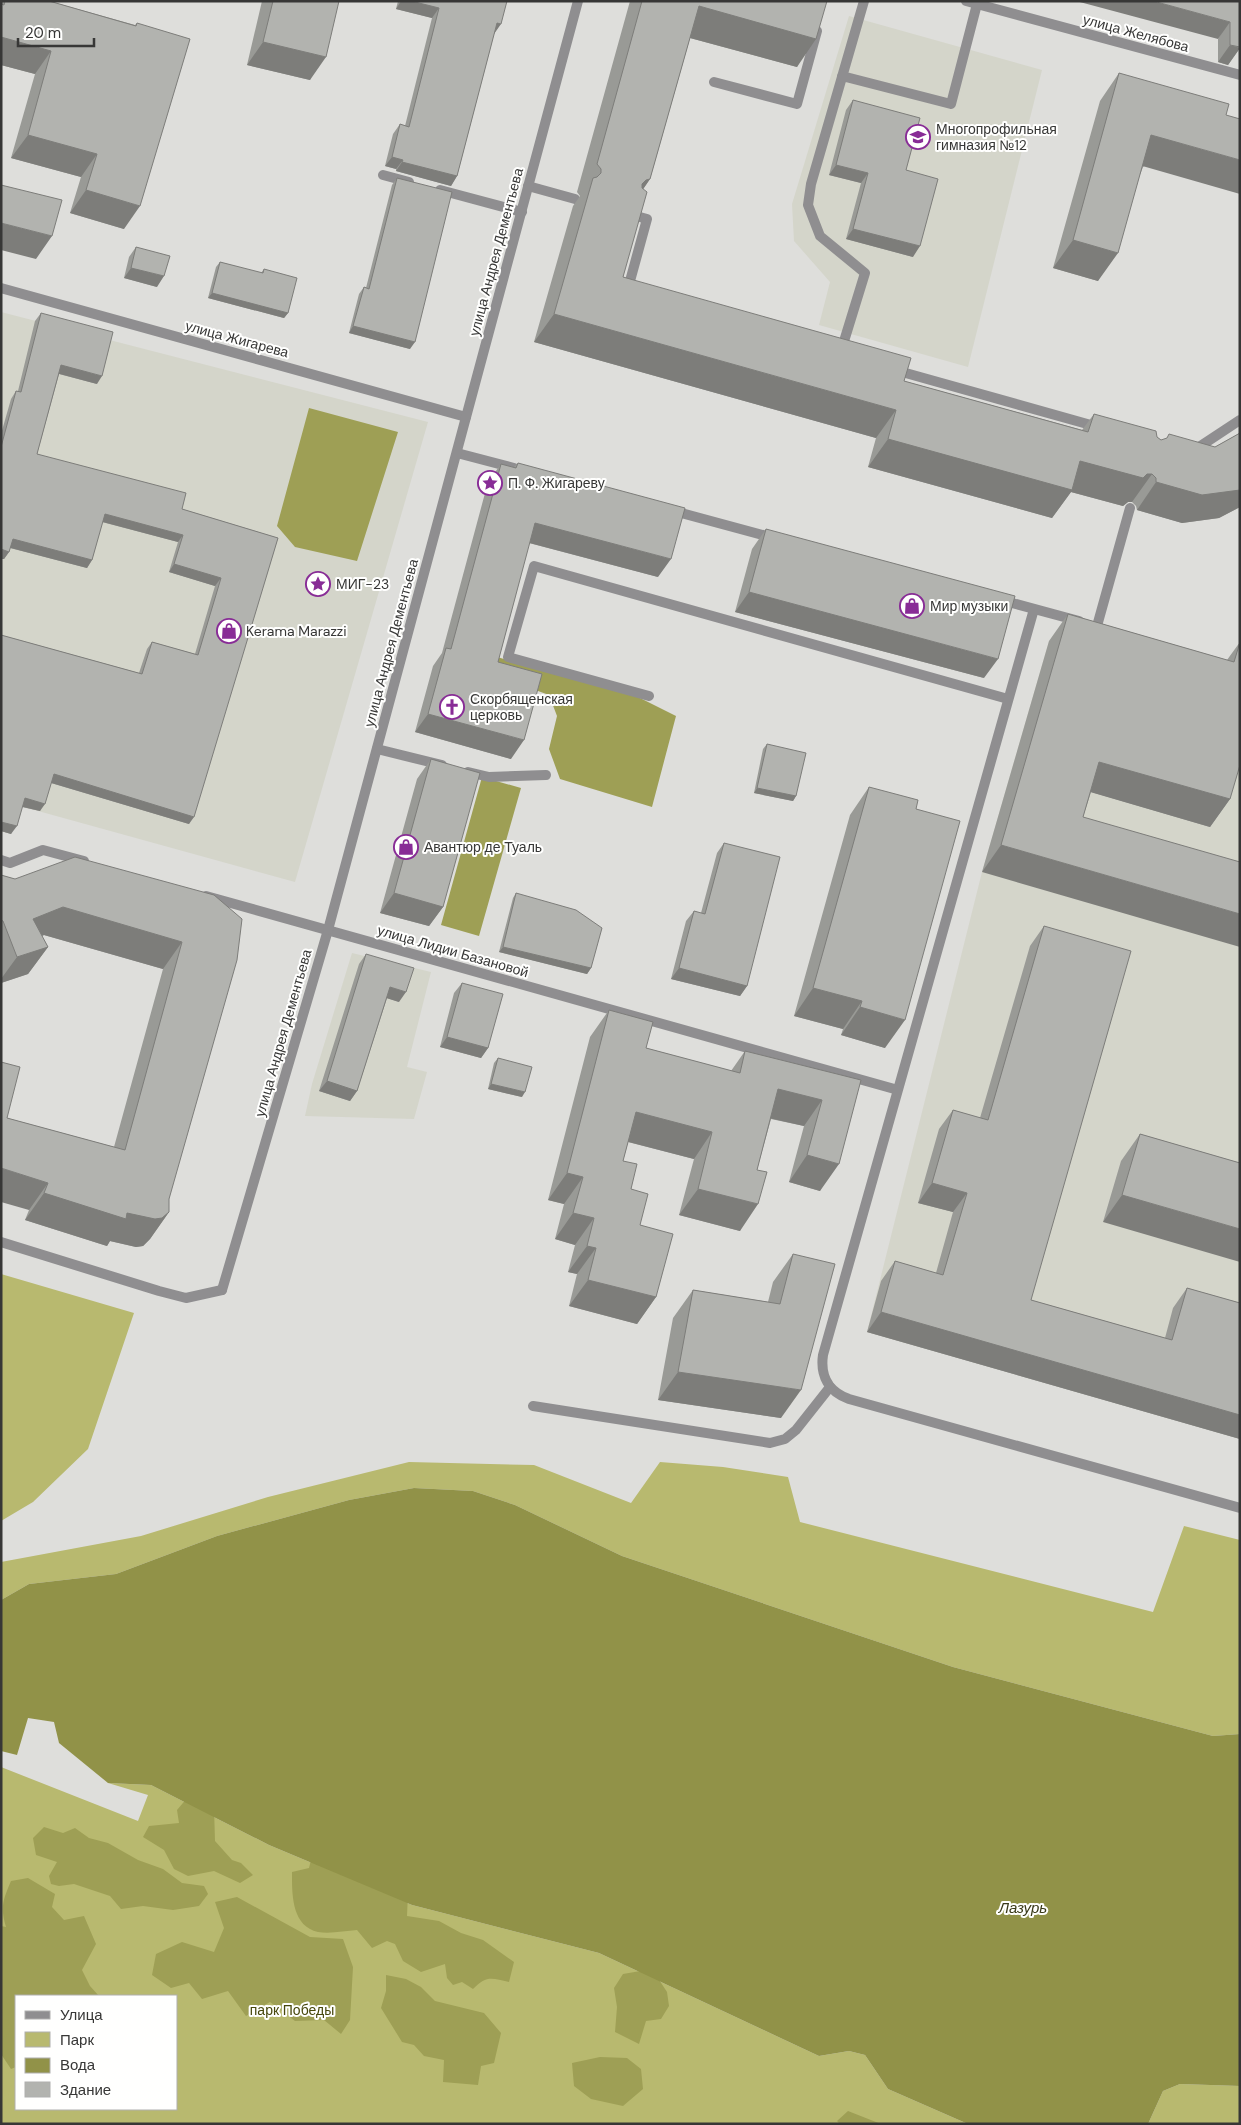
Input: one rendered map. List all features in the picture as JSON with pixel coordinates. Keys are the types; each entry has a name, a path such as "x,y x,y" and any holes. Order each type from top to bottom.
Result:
{"street":[{"name":"улица Андрея Дементьева","path":"1,1242 186,1298 222,1290 328,930 578,1"},
{"path":"840,354 865,273 820,236 808,205 811,184 864,1"},
{"name":"улица Желябова","path":"966,1 1240,75"},
{"path":"842,76 951,104 977,4"},
{"path":"714,82 797,104 820,20"},
{"path":"382,175 522,212"},
{"path":"528,186 575,199"},
{"path":"629,214 647,219 626,294 635,297"},
{"name":"улица Жигарева","path":"1,288 466,417"},
{"path":"887,368 1111,430"},
{"path":"1182,450 1190,453 1240,420"},
{"path":"457,453 526,471"},
{"path":"660,508 785,541"},
{"path":"995,598 1101,627 1130,508"},
{"path":"649,696 508,657 534,566 1008,699"},
{"path":"1034,608 823,1355 822,1368 830,1386 849,1399 1240,1508"},
{"path":"377,749 490,777 546,775"},
{"path":"1,860 10,863 43,850 90,863"},
{"name":"улица Лидии Базановой","path":"193,892 898,1090"},
{"path":"533,1406 770,1443 785,1439 796,1430 830,1386"}],"shaded area":[{"name":"Многопрофильная гимназия №12","path":"849,16 1042,70 968,367 819,325 830,282 794,241 792,204"},
{"path":"1,312 428,422 295,882 20,806 11,834 1,831"},
{"path":"1049,641 1214,689 1240,675 1240,1439 867,1332 982,872"},
{"path":"352,953 431,972 407,1067 427,1072 414,1119 305,1116 312,1084"}],"green space":[{"path":"309,408 398,432 357,561 295,547 277,526"},
{"path":"497,657 638,697 676,716 652,807 560,779 549,749 557,716 549,695 494,675"},
{"path":"482,777 521,788 479,936 441,925"},
{"path":"1,1274 134,1313 88,1449 33,1502 1,1521"},
{"path":"409,1462 534,1465 631,1503 660,1462 723,1467 788,1477 800,1522 1153,1612 1184,1526 1240,1540 1240,1734 1213,1736 953,1667 622,1556 515,1505 473,1491 414,1488 349,1500 217,1536 116,1574 29,1584 1,1600 1,1562 141,1536 268,1497"},
{"name":"парк Победы","path":"1,1767 138,1821 148,1795 108,1783 151,1785 269,1845 412,1905 599,1953 819,2056 849,2051 865,2055 888,2089 968,2124 1,2124"},
{"path":"188,1797 214,1808 215,1841 232,1860 241,1863 253,1875 240,1883 214,1871 188,1876 174,1869 164,1850 143,1837 149,1826 179,1823 177,1810"},
{"path":"44,1827 63,1833 75,1828 89,1838 108,1843 138,1860 163,1869 182,1883 204,1886 208,1894 199,1906 173,1910 143,1906 121,1909 110,1896 74,1884 59,1886 51,1884 49,1876 57,1862 36,1855 33,1838"},
{"path":"313,1852 408,1893 407,1916 439,1921 461,1933 483,1940 514,1962 509,1982 490,1979 482,1981 473,1989 462,1982 453,1985 447,1978 445,1964 421,1972 403,1961 395,1944 387,1941 372,1948 357,1930 323,1933 309,1929 298,1916 295,1908 292,1872 309,1868"},
{"path":"28,1878 55,1894 52,1907 64,1920 84,1916 96,1944 82,1970 90,1986 98,1995 15,1995 15,2067 11,2069 1,2054 1,1926 6,1927 3,1904 11,1881"},
{"path":"237,1897 310,1937 343,1939 353,1967 350,2020 341,2034 324,2020 295,2021 270,2002 246,2016 228,1991 202,1999 189,1983 171,1988 152,1975 156,1954 182,1942 214,1952 224,1928 215,1902"},
{"path":"652,1969 667,1992 669,2006 661,2019 646,2021 639,2044 615,2032 617,2007 614,1988 623,1974"},
{"path":"386,1975 406,1979 421,1987 435,2001 484,2013 501,2033 494,2063 481,2066 478,2085 443,2082 444,2060 424,2056 414,2045 402,2042 381,2008 386,1991"},
{"path":"600,2057 627,2058 641,2069 643,2089 623,2106 591,2099 574,2086 572,2063"},
{"path":"1180,2084 1240,2086 1240,2124 1148,2124 1163,2091"},
{"path":"848,2111 881,2124 840,2124 837,2121"}],"water":[{"name":"Лазурь","path":"414,1488 473,1491 515,1505 622,1556 953,1667 1213,1736 1240,1734 1240,2086 1180,2084 1163,2091 1148,2124 968,2124 888,2089 865,2055 849,2051 819,2056 599,1953 412,1905 269,1845 151,1785 108,1783 59,1743 54,1722 28,1718 17,1755 1,1751 1,1600 29,1584 116,1574 217,1536 349,1500"}],"building":[{"path":"5,1 49,1 136,26 137,23 190,39 140,206 86,190 97,154 28,135 51,51 1,37 1,4 4,5"},
{"path":"273,1 339,1 326,57 263,42"},
{"path":"411,1 507,1 501,24 497,23 457,176 402,162 403,160 392,157 400,124 409,127 439,8"},
{"path":"642,1 827,1 816,39 699,6 650,179 642,184 642,188 647,192 623,277 911,358 904,381 1088,432 1094,414 1156,431 1157,437 1161,440 1167,438 1169,434 1215,447 1240,433 1240,490 1202,495 1156,482 1156,478 1152,474 1147,474 1143,478 1080,461 1072,490 888,439 896,410 554,314 593,178 601,173 601,169 597,164"},
{"path":"1153,1 1240,1 1240,47 1230,45 1230,22"},
{"path":"1119,73 1229,104 1226,115 1240,119 1240,160 1151,135 1118,253 1073,240"},
{"path":"853,100 920,118 906,170 938,179 920,246 853,229 868,173 836,165"},
{"path":"397,178 452,192 415,342 353,326 364,287 369,289"},
{"path":"1,185 62,200 52,236 1,223"},
{"path":"136,247 170,256 164,276 131,268"},
{"path":"220,262 263,273 264,269 297,278 288,313 212,293"},
{"path":"41,313 113,332 102,376 61,365 37,454 186,493 182,509 278,538 194,817 54,774 45,804 25,798 17,826 1,822 1,635 142,674 152,642 198,655 221,578 174,564 183,535 105,514 92,560 13,539 9,552 1,549 1,447 16,391 21,392"},
{"path":"518,463 685,508 671,559 535,523 498,662 542,674 524,740 428,714 446,648 451,649 501,464 516,468"},
{"path":"766,529 1015,596 998,659 749,592"},
{"path":"1068,614 1234,662 1240,642 1240,765 1230,799 1099,762 1083,817 1240,862 1240,914 1001,845"},
{"path":"767,744 806,753 796,796 757,788"},
{"path":"431,759 480,773 443,907 394,893"},
{"path":"869,787 918,800 916,809 960,821 905,1020 860,1007 862,1001 813,988"},
{"path":"724,843 780,857 747,986 679,968 694,911 705,914"},
{"path":"75,857 214,895 242,919 237,960 169,1199 169,1212 162,1218 155,1219 127,1213 126,1219 44,1193 48,1183 1,1168 1,1062 20,1067 7,1118 125,1150 182,942 63,907 33,919 48,947 17,957 1,920 1,875 15,879"},
{"path":"516,893 576,910 602,928 591,968 503,947"},
{"path":"1044,926 1131,951 1031,1300 1172,1340 1187,1288 1240,1303 1240,1415 881,1312 895,1261 943,1275 967,1193 932,1183 953,1110 988,1120"},
{"path":"366,954 414,968 406,992 390,987 357,1091 327,1081"},
{"path":"462,983 503,994 488,1048 447,1037"},
{"path":"609,1010 653,1022 646,1048 740,1073 745,1051 861,1080 839,1164 807,1155 822,1100 778,1089 757,1170 767,1172 758,1204 698,1189 712,1132 636,1112 623,1161 637,1164 631,1189 648,1194 640,1225 673,1234 656,1297 588,1280 596,1248 587,1246 594,1218 573,1213 583,1177 567,1173"},
{"path":"498,1058 532,1067 525,1092 491,1084"},
{"path":"1140,1134 1240,1163 1240,1229 1122,1195"},
{"path":"793,1254 835,1264 801,1390 678,1372 693,1290 780,1304"}],"place":[{"name":"Многопрофильная гимназия №12","path":"918,137"},
{"name":"П. Ф. Жигареву","path":"490,483"},
{"name":"МИГ-23","path":"318,584"},
{"name":"Мир музыки","path":"912,606"},
{"name":"Kerama Marazzi","path":"229,631"},
{"name":"Скорбященская церковь","path":"452,707"},
{"name":"Авантюр де Туаль","path":"406,847"}]}
